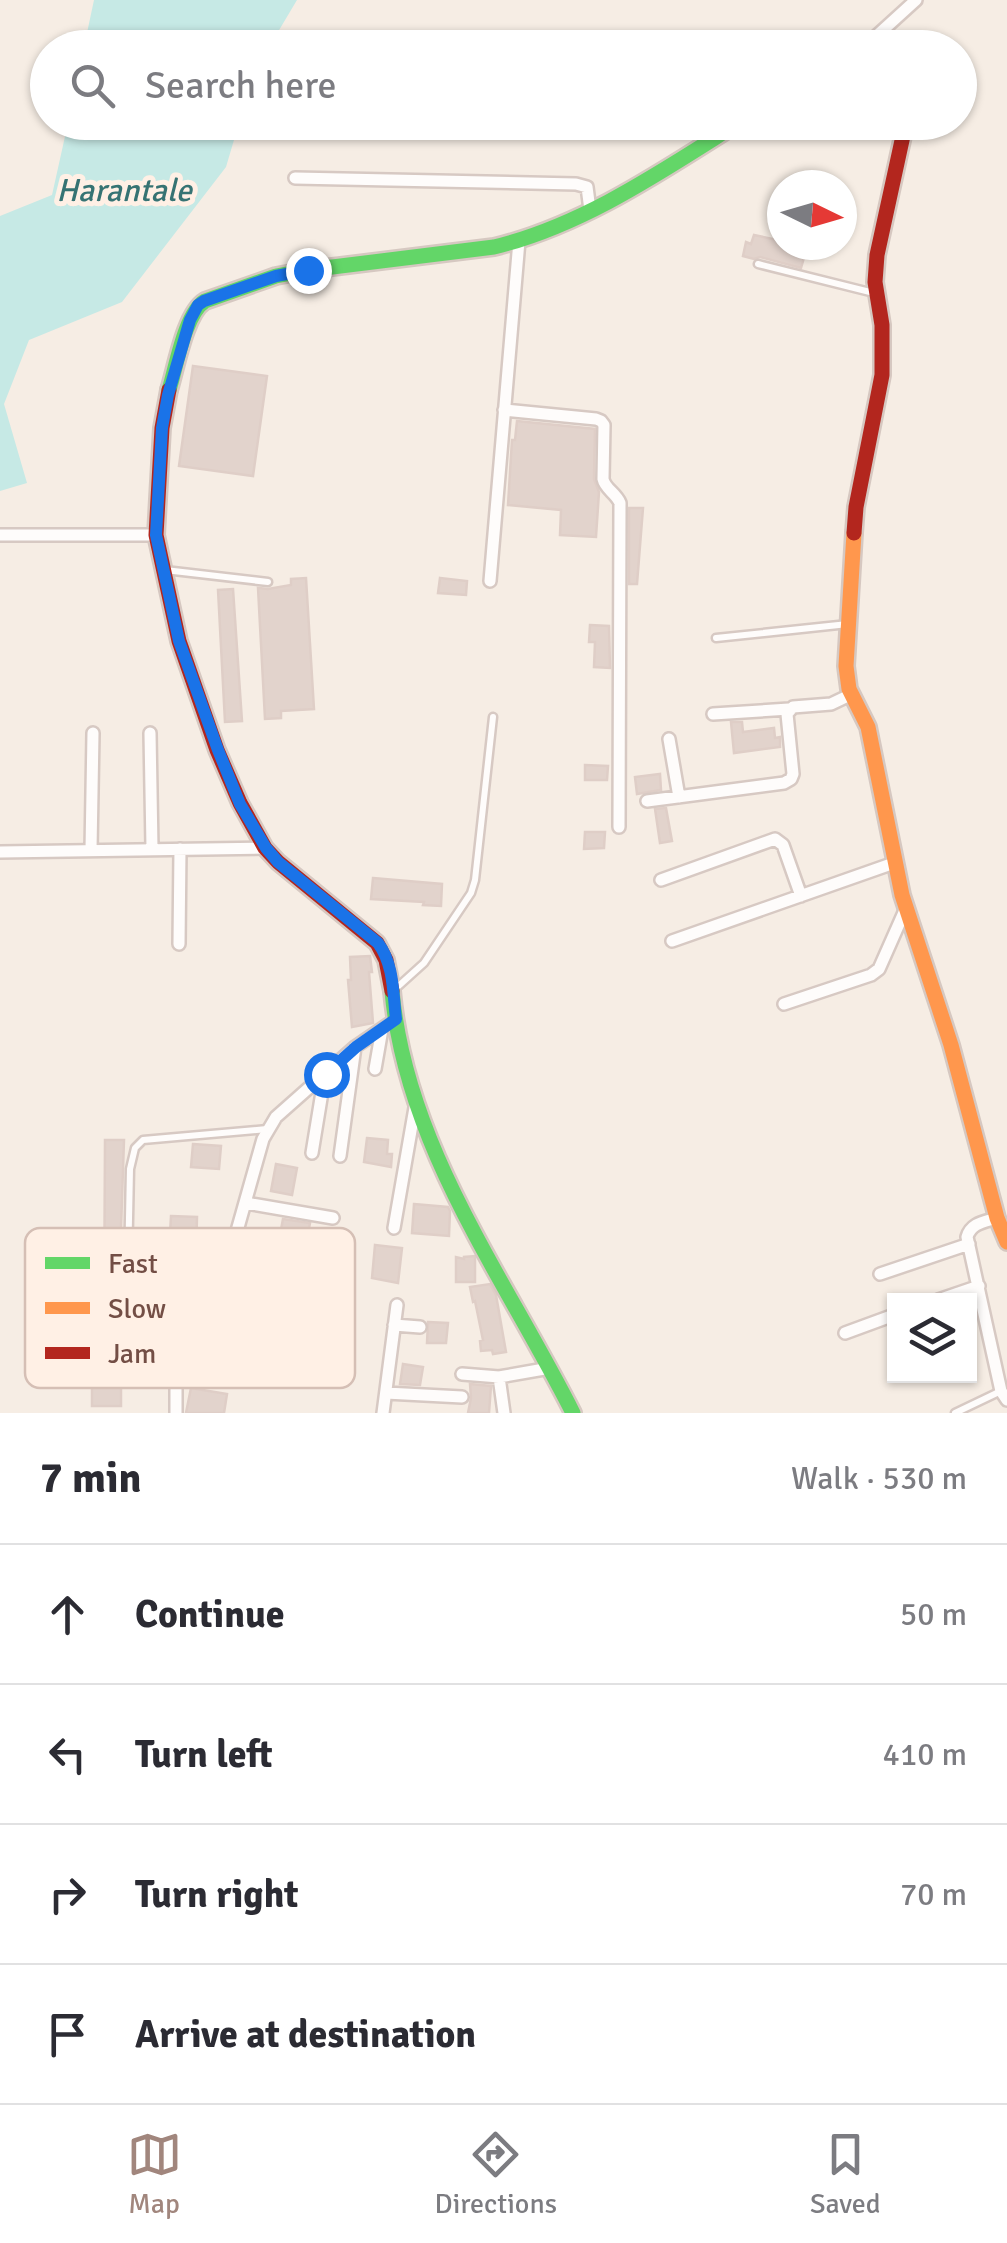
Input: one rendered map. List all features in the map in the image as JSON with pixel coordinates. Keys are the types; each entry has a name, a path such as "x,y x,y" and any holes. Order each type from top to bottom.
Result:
{"street":[{"path":"885,30 916,0"},
{"path":"376,1069 389,1024 392,992 384,952 266,848 240,804 179,641 156,535 162,428 190,320 204,301 276,276 519,241 619,198 711,140"},
{"path":"902,140 876,256 882,374 856,507 846,666 852,694 868,727 906,908 951,1045 997,1218 1007,1242"},
{"path":"295,178 576,184 587,188 590,210"},
{"path":"490,581 519,241"},
{"path":"504,410 596,419 604,425 604,485 620,503 620,827"},
{"path":"0,535 156,535"},
{"path":"713,714 831,704 852,694"},
{"path":"648,801 791,779 789,709"},
{"path":"91,850 92,733"},
{"path":"150,734 152,848"},
{"path":"668,740 679,797"},
{"path":"661,880 774,840 783,845 801,896"},
{"path":"0,852 266,848"},
{"path":"180,849 180,944"},
{"path":"672,942 894,863"},
{"path":"784,1004 879,969 906,908"},
{"path":"237,1228 263,1139 276,1117 356,1047 389,1024"},
{"path":"389,1024 446,1178 573,1413"},
{"path":"340,1156 356,1047"},
{"path":"312,1153 326,1074"},
{"path":"394,1228 416,1102"},
{"path":"246,1202 333,1218"},
{"path":"997,1218 975,1224 967,1236 1004,1396"},
{"path":"880,1274 969,1244"},
{"path":"958,1293 978,1286"},
{"path":"384,1413 397,1305"},
{"path":"845,1332 887,1318"},
{"path":"394,1325 420,1327"},
{"path":"462,1374 499,1377 550,1368"},
{"path":"499,1377 504,1413"},
{"path":"386,1392 462,1397"}],"lane":[{"path":"758,264 877,294"},
{"path":"163,570 268,582"},
{"path":"716,638 848,624"},
{"path":"392,992 424,964 471,893 494,717"},
{"path":"129,1228 130,1169 135,1148 144,1140 268,1129"},
{"path":"956,1413 1004,1396"}],"water":[{"path":"94,0 297,0 279,30 88,30"},
{"name":"Harantale","path":"64,140 234,140 226,167 122,302 29,340 4,404 27,483 0,491 0,216 52,195"}],"building":[{"path":"754,235 767,238 767,259 743,256 746,242 751,244"},
{"path":"771,260 803,260 801,268"},
{"path":"193,366 267,376 253,476 179,466"},
{"path":"517,421 595,429 594,479 599,492 596,537 560,535 561,510 508,505"},
{"path":"629,508 643,508 637,584 629,584"},
{"path":"306,578 314,709 281,711 281,718 265,719 258,588 291,585 291,579"},
{"path":"440,578 467,581 466,595 438,593"},
{"path":"233,589 242,721 225,722 218,590"},
{"path":"590,625 609,626 610,668 594,667 595,642 589,642"},
{"path":"731,722 742,722 743,732 774,728 775,738 780,737 780,747 734,753"},
{"path":"585,765 608,766 607,780 585,780"},
{"path":"660,774 661,790 637,794 635,777"},
{"path":"666,808 672,841 660,843 655,809"},
{"path":"585,832 605,832 604,848 584,849"},
{"path":"373,878 442,884 441,906 371,899"},
{"path":"370,956 373,1023 352,1027 350,957"},
{"path":"367,1138 388,1140 391,1167 364,1162"},
{"path":"105,1140 124,1140 121,1228 105,1228"},
{"path":"193,1144 221,1146 219,1169 191,1167"},
{"path":"276,1164 297,1168 292,1195 271,1191"},
{"path":"414,1204 448,1207 449,1236 412,1233"},
{"path":"171,1216 197,1217 197,1228 170,1228"},
{"path":"283,1219 310,1223 309,1228 281,1228"},
{"path":"375,1245 402,1248 398,1283 372,1278"},
{"path":"475,1256 475,1282 456,1282 456,1257"},
{"path":"490,1284 496,1295 506,1352 493,1354 492,1350 481,1351 483,1340 470,1287"},
{"path":"428,1322 448,1323 446,1343 427,1343"},
{"path":"403,1364 423,1367 420,1385 400,1384"},
{"path":"470,1384 491,1386 489,1413 468,1413"},
{"path":"92,1388 121,1388 121,1406 92,1406"},
{"path":"191,1388 227,1394 224,1413 186,1413"}],"traffic: fast":[{"path":"169,390 187,329 205,301 276,276 494,247 527,237 622,195 711,140"},
{"path":"392,991 401,1048 437,1157 573,1413"}],"traffic: slow":[{"path":"854,533 846,666 849,689 868,727 902,895 951,1045 997,1218 1007,1242"}],"traffic: jam":[{"path":"854,533 882,375 882,325 875,282 877,255 902,140"},
{"path":"169,390 162,428 156,535 179,641 217,750 265,848 377,943 386,960 392,991"}],"route":[{"path":"308,270 276,276 198,305 168,395 162,428 156,535 179,641 240,804 278,862 378,943 389,966 396,1019 326,1074"}]}
